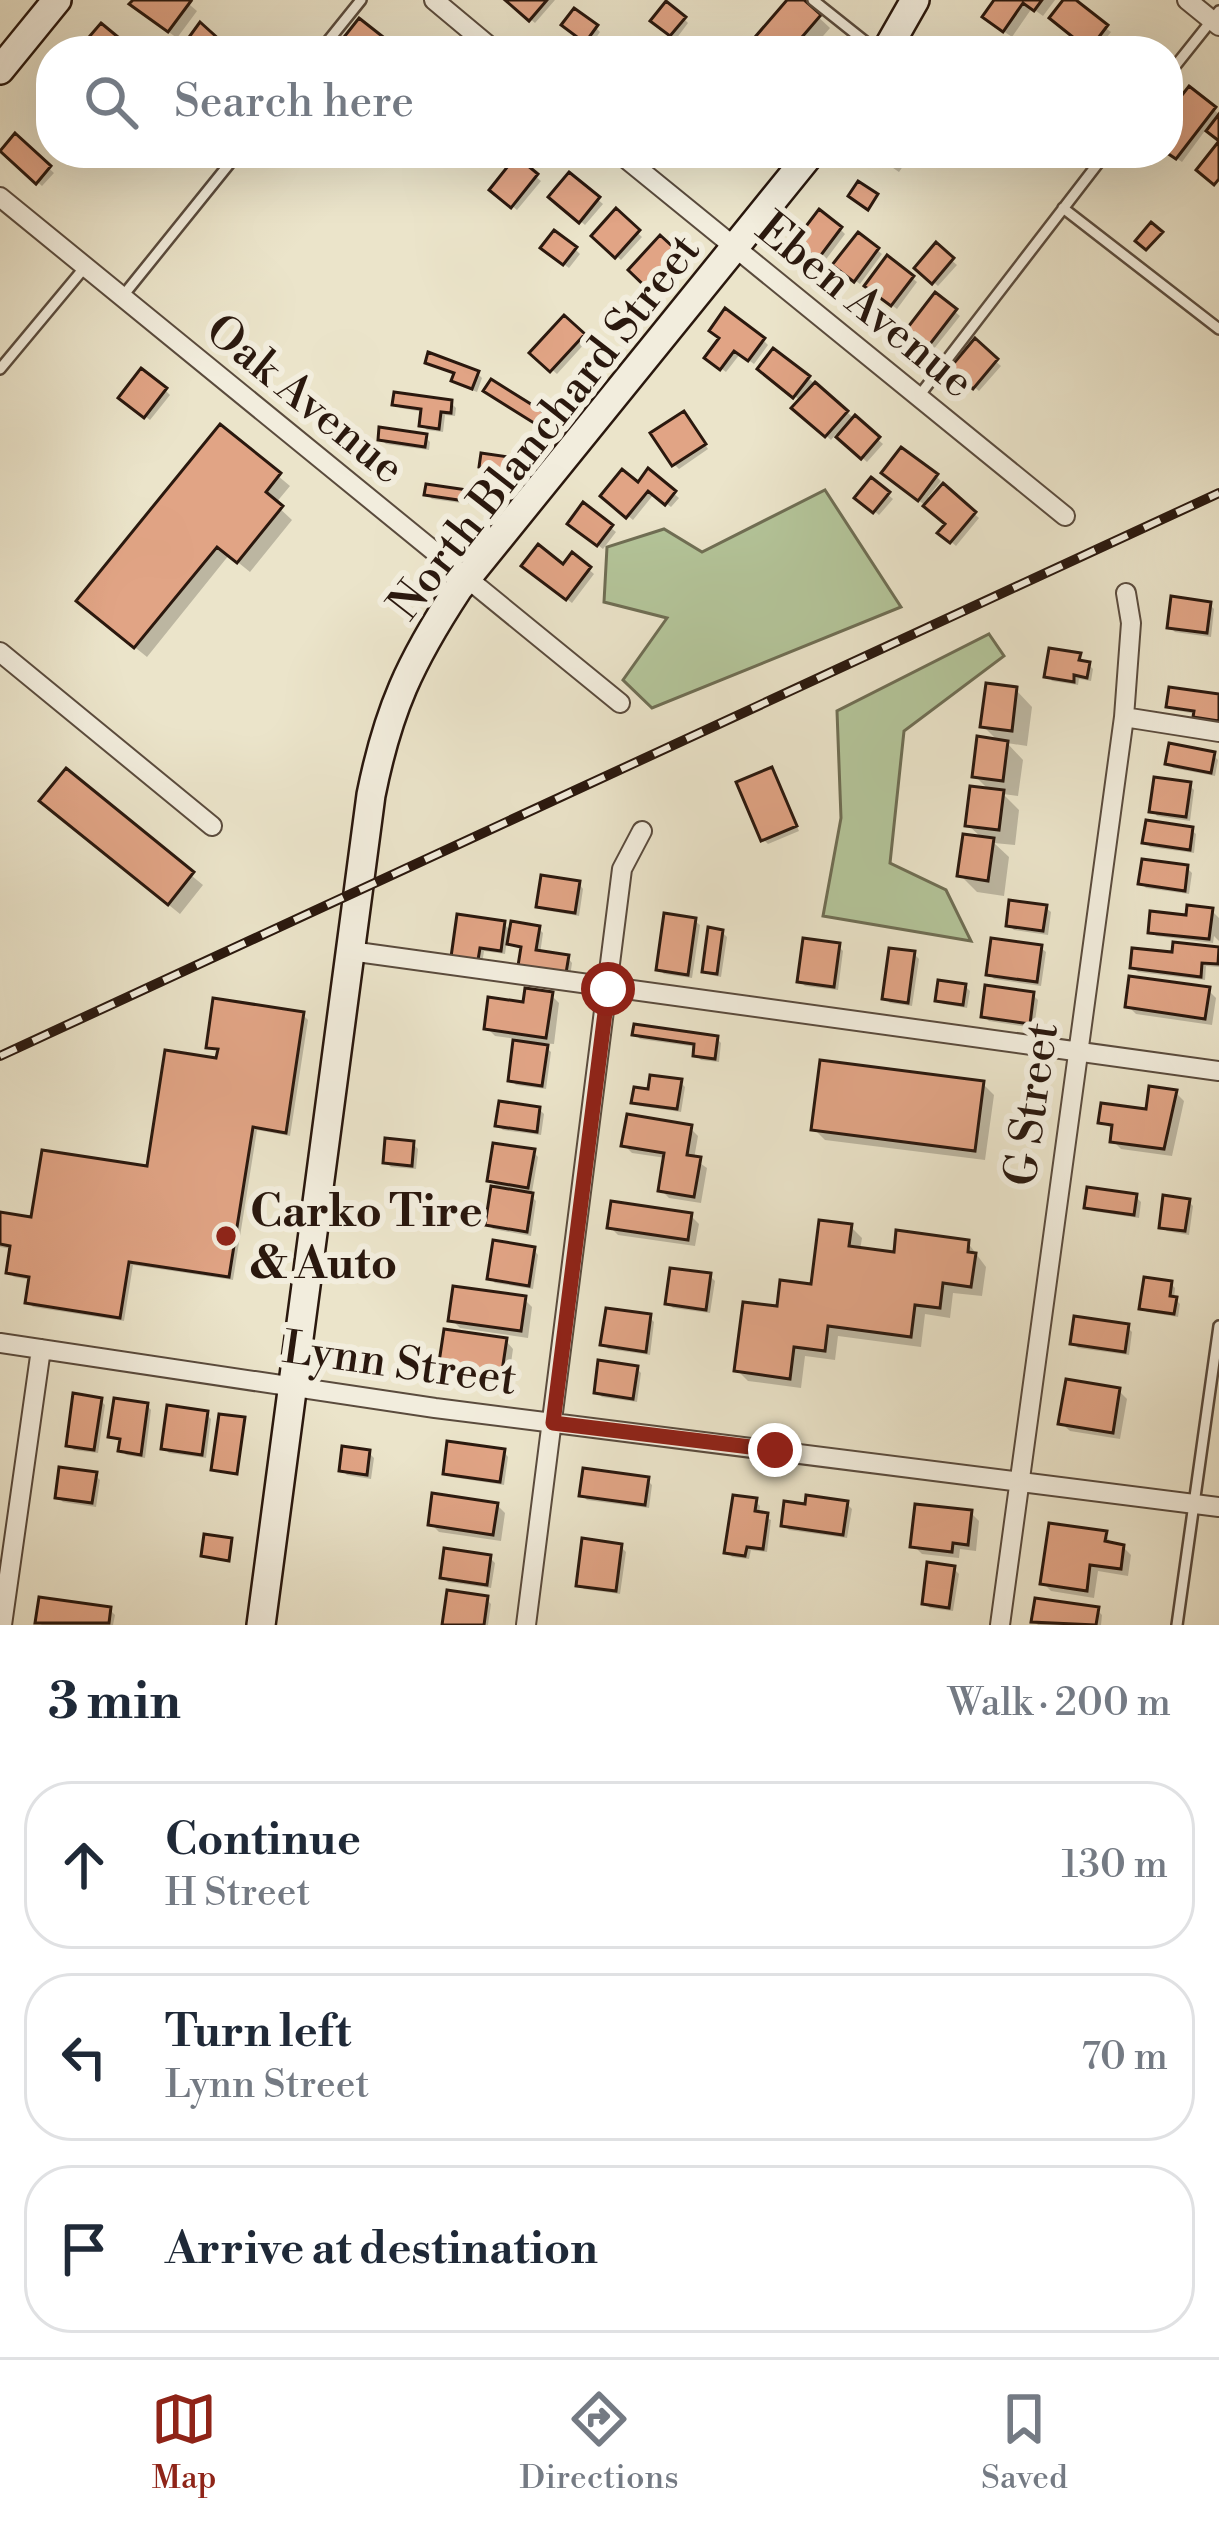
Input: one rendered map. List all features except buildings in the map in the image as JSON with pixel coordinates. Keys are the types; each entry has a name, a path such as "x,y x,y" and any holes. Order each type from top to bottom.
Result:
{"street":[{"path":"0,70 57,0"},
{"path":"434,0 477,36"},
{"path":"895,36 915,0"},
{"path":"1187,0 1216,19"},
{"name":"Eben Avenue","path":"637,168 1065,516"},
{"name":"North Blanchard Street","path":"261,1625 370,795 384,731 422,643 467,579 799,168"},
{"name":"Oak Avenue","path":"0,197 620,703"},
{"name":"G Street","path":"1000,1625 1124,717 1131,623 1126,593"},
{"path":"0,652 212,826"},
{"path":"1124,717 1219,732"},
{"path":"526,1625 622,869 642,831"},
{"path":"350,951 1219,1071"},
{"name":"Lynn Street","path":"0,1343 553,1423 1219,1508"},
{"path":"2,1625 40,1348"}],"lane":[{"path":"332,36 361,0"},
{"path":"813,0 858,36"},
{"path":"1183,58 1216,19"},
{"path":"122,297 226,168"},
{"path":"919,396 1094,168"},
{"path":"1063,208 1219,329"},
{"path":"0,369 85,267"},
{"path":"1177,1625 1219,1326"}],"green space":[{"path":"825,490 901,607 652,708 623,680 667,618 604,602 607,547 664,529 702,552"},
{"path":"989,634 1004,656 904,731 890,863 946,890 971,941 823,916 841,818 837,711"}],"railway":[{"path":"0,1056 1219,493"}],"place":[{"name":"Carko Tire & Auto","path":"226,1236"}],"route":[{"path":"608,989 553,1423 775,1450"}]}
